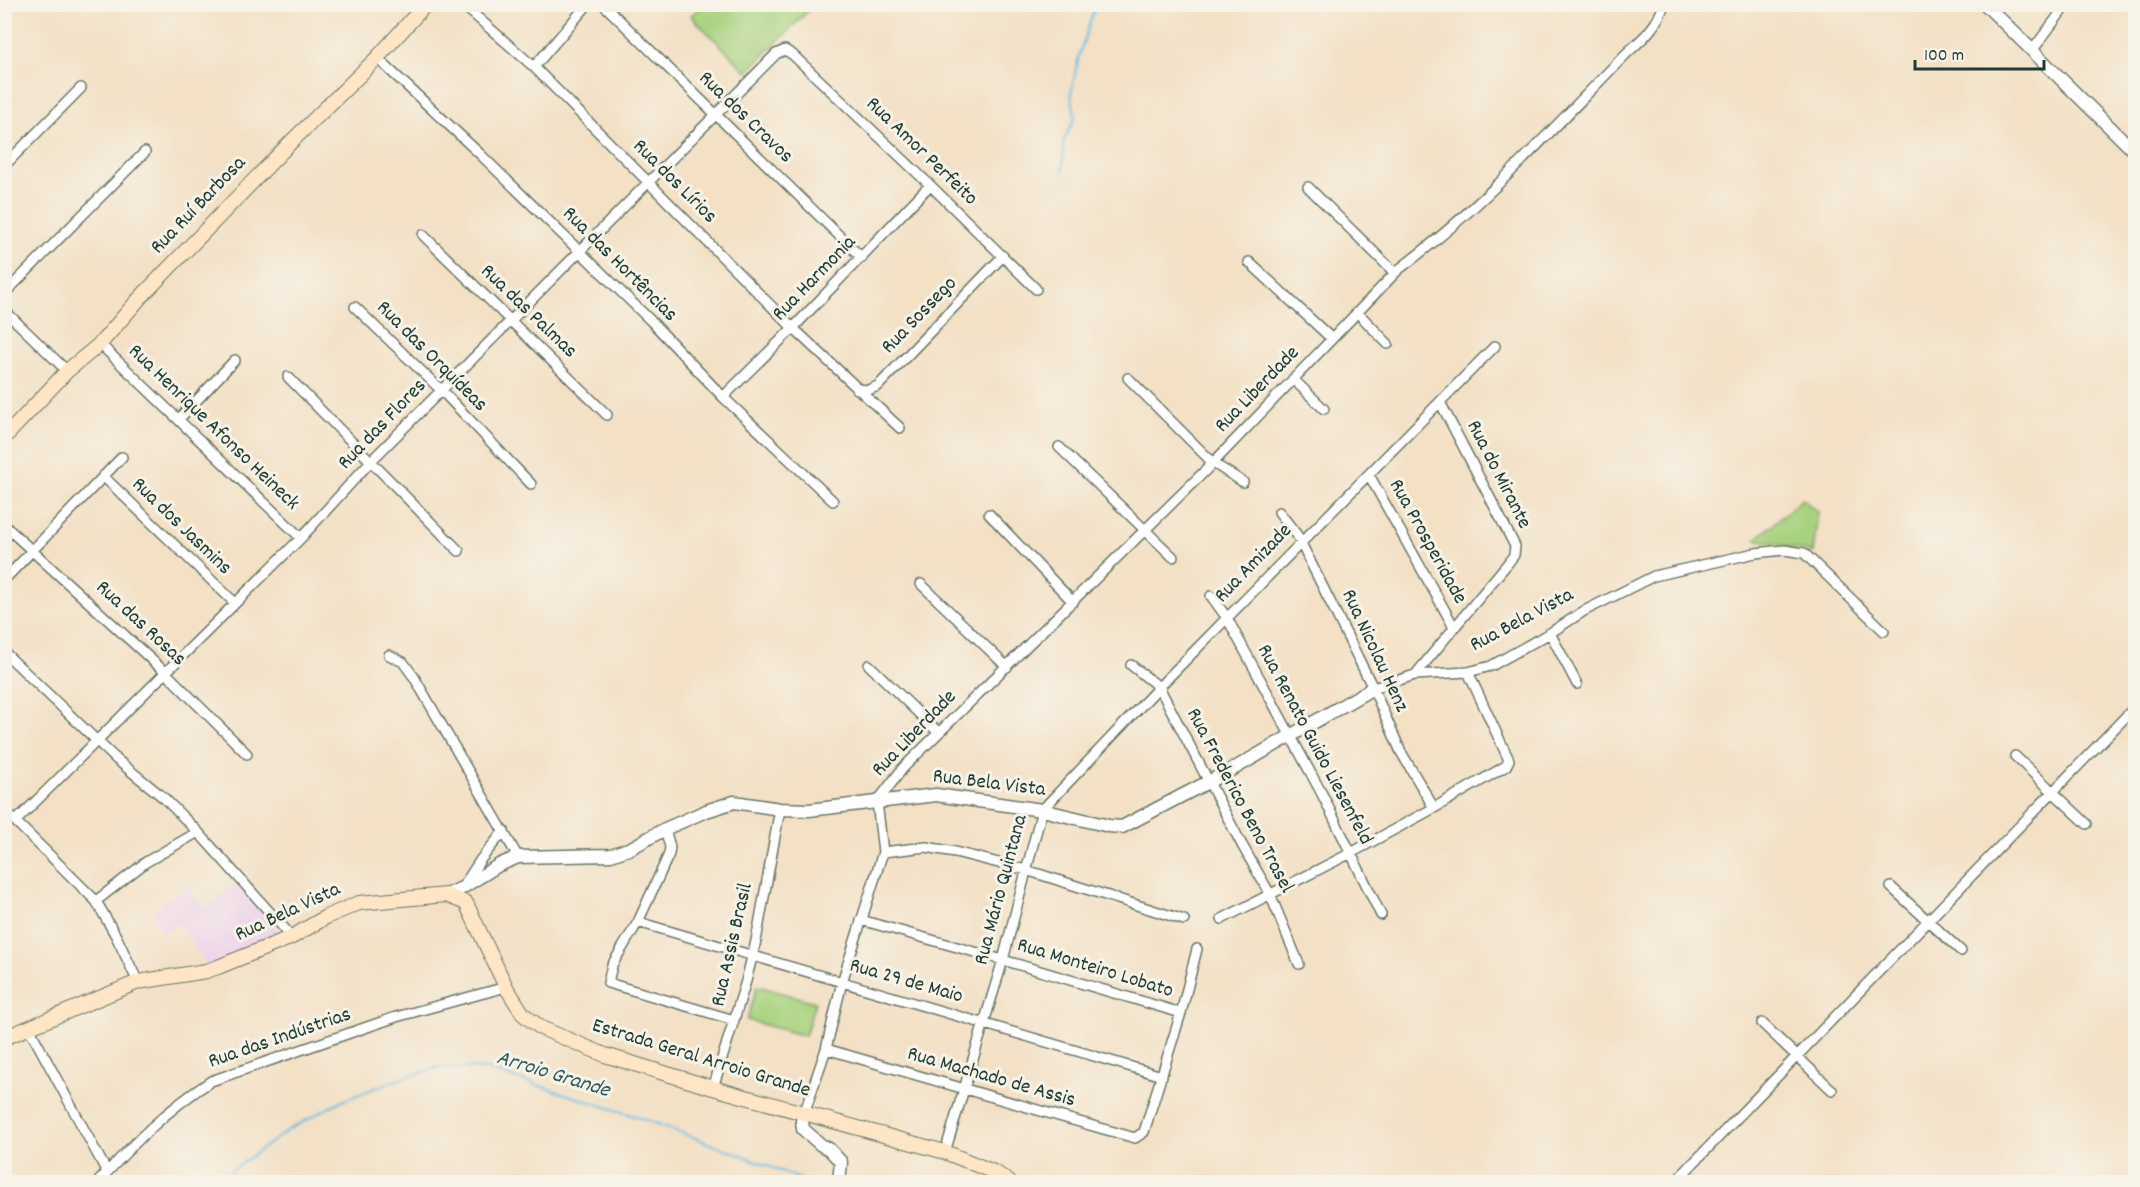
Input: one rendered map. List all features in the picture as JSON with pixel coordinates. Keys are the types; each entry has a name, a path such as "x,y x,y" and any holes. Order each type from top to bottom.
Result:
{"main road":[{"name":"Rua Ruí Barbosa","path":"4,438 67,372 100,344 139,299 291,142 377,58 426,4"},
{"name":"Rua Bela Vista","path":"4,1038 138,982 206,971 292,937 326,917 359,903 446,895"},
{"name":"Estrada Geral Arroio Grande","path":"446,895 466,903 506,987 523,1014 541,1028 605,1055 804,1114 945,1152 996,1173 1009,1182"}],"street":[{"name":"Rua dos Lírios","path":"462,4 534,67 793,328 900,428"},
{"path":"534,67 588,4"},
{"name":"Rua dos Cravos","path":"603,4 862,258"},
{"name":"Rua Liberdade","path":"877,802 903,768 1213,463 1395,273 1431,245 1486,196 1647,35 1664,4"},
{"path":"1985,4 2136,153"},
{"path":"2031,51 2067,4"},
{"name":"Rua Amor Perfeito","path":"776,54 785,50 793,55 1036,289"},
{"name":"Rua das Flores","path":"16,821 301,538 370,462 776,54"},
{"name":"Rua das Hortências","path":"377,58 579,250 723,397 833,501"},
{"path":"4,166 81,88"},
{"path":"4,294 146,152"},
{"name":"Rua Harmonia","path":"723,397 862,258 930,185"},
{"path":"1308,187 1395,273"},
{"name":"Rua das Palmas","path":"423,235 607,415"},
{"name":"Rua Sossego","path":"857,389 868,390 878,386 1003,256"},
{"path":"1249,262 1332,339"},
{"name":"Rua das Orquídeas","path":"355,308 442,391 531,484"},
{"path":"4,310 67,372"},
{"path":"1358,312 1388,344"},
{"name":"Rua Henrique Afonso Heineck","path":"100,344 301,538"},
{"name":"Rua Amizade","path":"1042,810 1159,687 1495,346"},
{"path":"179,419 235,360"},
{"path":"288,377 459,551"},
{"path":"1128,378 1213,463 1243,482"},
{"path":"1293,379 1324,409"},
{"name":"Rua do Mirante","path":"1415,675 1514,555 1515,546 1440,402"},
{"path":"1059,447 1173,557"},
{"path":"4,579 122,457"},
{"name":"Rua Prosperidade","path":"1369,475 1454,627"},
{"name":"Rua dos Jasmins","path":"103,476 235,603"},
{"name":"Rua Nicolau Henz","path":"1279,512 1301,542 1373,688 1401,752 1434,808"},
{"path":"989,514 1073,602"},
{"name":"Rua das Rosas","path":"4,525 166,672 247,754"},
{"name":"Rua Bela Vista","path":"446,895 518,857 611,855 631,848 665,829 706,811 734,802 780,809 809,810 936,795 1042,810 1122,827 1208,782 1373,688 1415,675 1468,672 1491,666 1584,611 1654,576 1755,553 1784,550 1804,554 1884,631"},
{"path":"921,584 1006,667"},
{"name":"Rua Renato Guido Liesenfeld","path":"1211,596 1227,618 1322,794 1381,915"},
{"path":"1550,633 1577,684"},
{"path":"4,652 96,740 164,798 198,832 292,937"},
{"path":"389,655 403,662 414,677 518,857"},
{"path":"869,665 939,732"},
{"name":"Rua Frederico Beno Trasel","path":"1131,665 1159,687 1270,894 1299,964"},
{"path":"1222,919 1351,853 1501,771 1506,766 1509,760 1468,672"},
{"path":"1675,1182 2136,706"},
{"path":"2015,756 2087,824"},
{"path":"839,1182 841,1162 829,1149 803,1129 802,1121 883,852 877,802"},
{"name":"Rua Assis Brasil","path":"713,1088 752,956 780,809"},
{"path":"4,810 96,901 117,936 138,982"},
{"name":"Rua Mário Quintana","path":"945,1152 985,1024 1042,810"},
{"path":"665,829 670,847 669,854 639,922 612,964 608,983 734,1020"},
{"path":"462,888 481,859 504,831"},
{"path":"96,901 146,862 198,832"},
{"path":"883,852 933,848 1026,870 1184,920"},
{"path":"1891,887 1961,951"},
{"name":"Rua Monteiro Lobato","path":"861,920 1181,1013"},
{"name":"Rua 29 de Maio","path":"639,922 1162,1076"},
{"path":"1162,1076 1197,949"},
{"name":"Rua das Indústrias","path":"98,1182 145,1131 189,1095 211,1081 396,1017 506,987"},
{"path":"1762,1023 1832,1090"},
{"path":"29,1028 107,1172"},
{"name":"Rua Machado de Assis","path":"825,1048 1135,1138 1144,1132 1162,1076"}],"shaded area":[{"path":"238,881 281,935 207,966 180,923 164,933 152,912 187,887 206,908"}],"green space":[{"path":"702,5 814,5 747,72 691,16"},
{"path":"1802,499 1818,512 1813,553 1756,539"},
{"path":"757,986 815,1002 805,1036 747,1020"}],"waterway":[{"path":"1063,170 1064,140 1075,114 1071,94 1079,55 1096,4"},
{"name":"Arroio Grande","path":"219,1182 290,1129 337,1103 390,1082 440,1067 486,1069 641,1118 807,1182 836,1182"},
{"name":"Arroio Grande","path":"844,1182 896,1182"}]}
